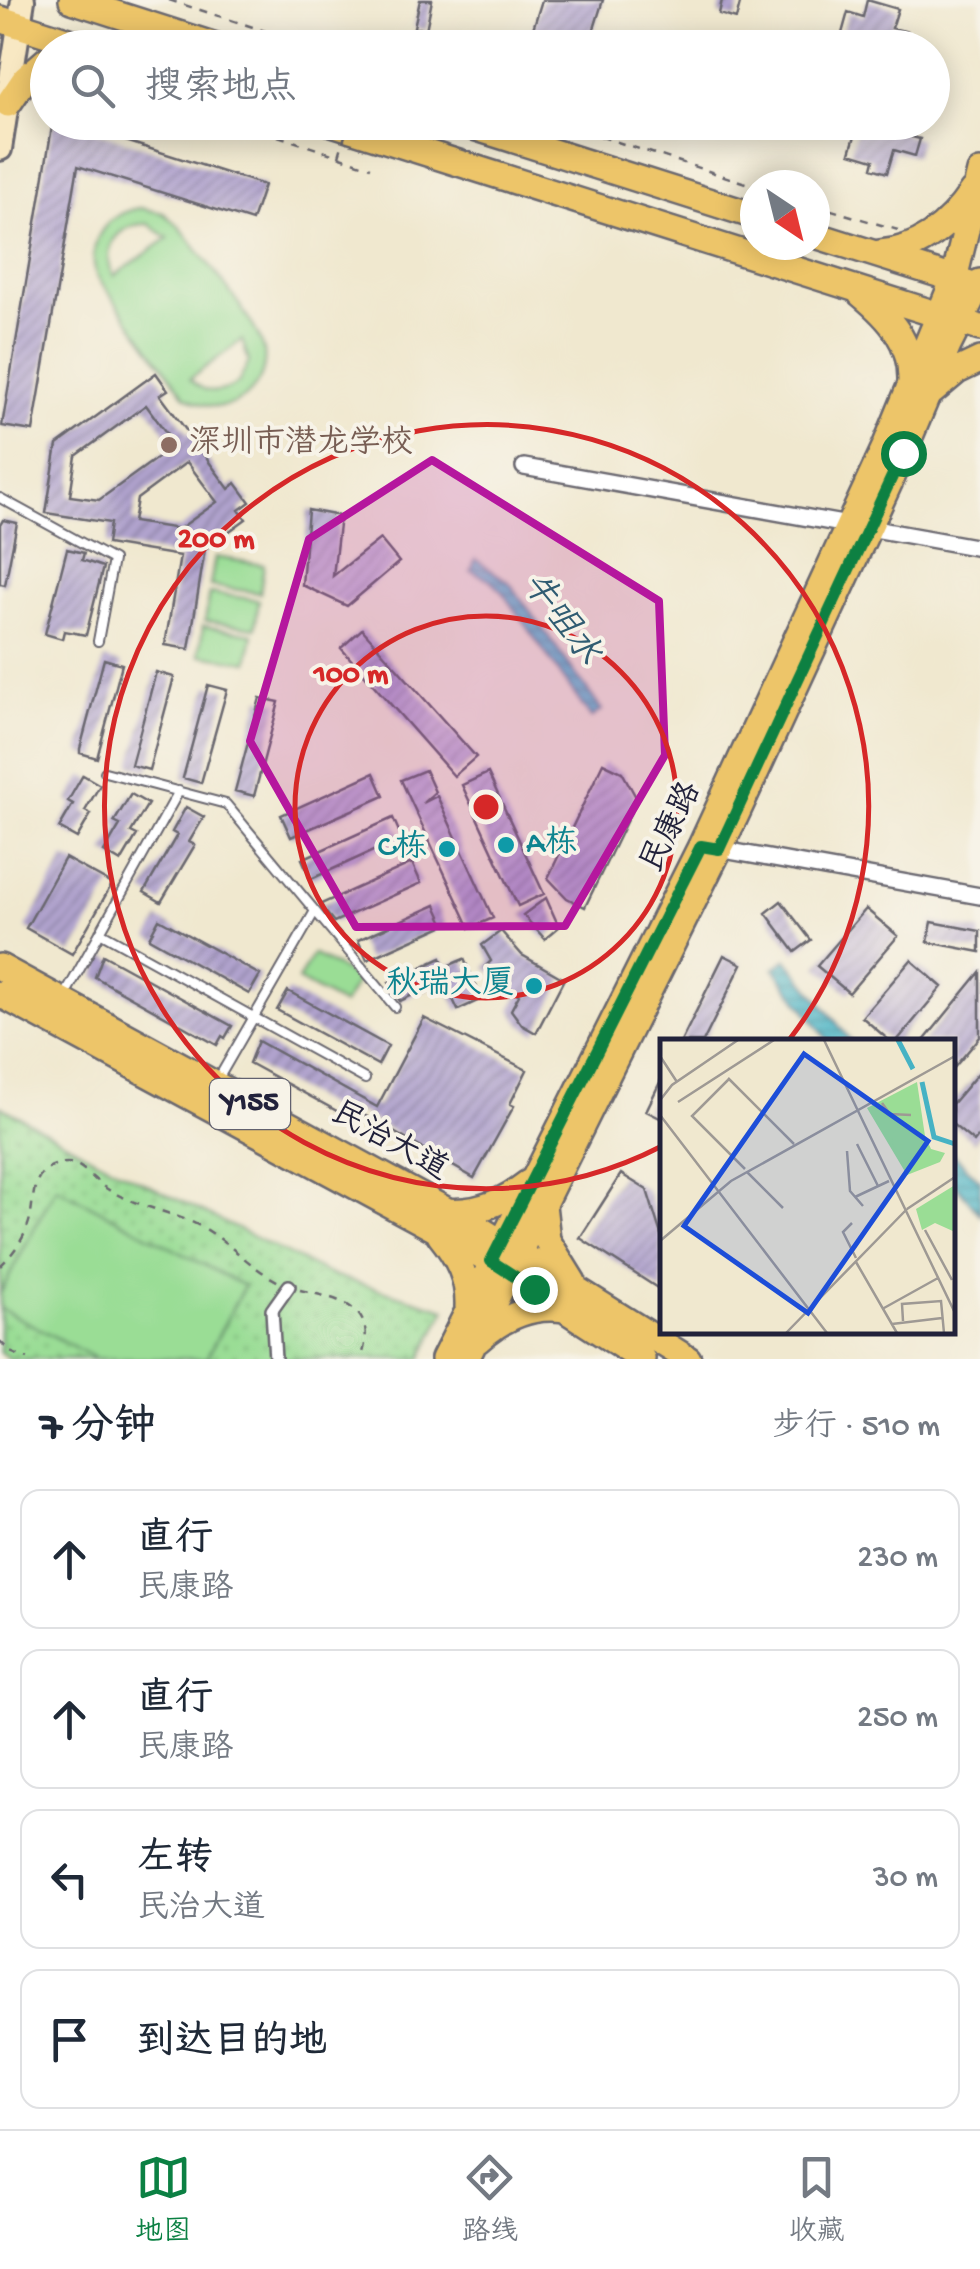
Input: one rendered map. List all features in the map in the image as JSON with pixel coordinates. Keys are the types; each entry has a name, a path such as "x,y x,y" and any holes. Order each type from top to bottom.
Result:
{"main road":[{"path":"72,0 168,30"},
{"path":"0,149 12,13 50,30"},
{"path":"4,93 30,75"},
{"path":"386,140 960,321"},
{"path":"515,140 740,211"},
{"path":"874,254 899,250 930,236 958,211 979,178"},
{"name":"民康路","path":"470,1351 504,1257 710,848 918,392 960,321 973,284 979,178"},
{"path":"830,240 973,284"},
{"path":"854,288 881,311 904,339 918,392 980,360"},
{"name":"民治大道","path":"0,968 215,1085 576,1302 688,1359"},
{"name":"民治大道","path":"0,994 440,1219"},
{"path":"468,1309 469,1294 462,1268 440,1219 489,1206 517,1192 537,1190 547,1240 576,1302 519,1313 470,1351"},
{"name":"民康路","path":"444,1359 468,1309 504,1257"},
{"name":"民治大道","path":"576,1302 642,1359"}],"street":[{"path":"524,467 980,548"},
{"path":"710,848 980,896"},
{"path":"275,1359 272,1310 289,1286"}],"lane":[{"path":"0,498 113,560 98,641"},
{"path":"105,772 226,804 395,1008"},
{"path":"62,1001 179,792"},
{"path":"215,1085 315,911"},
{"path":"100,932 365,1079"}],"path":[{"path":"169,0 262,30"},
{"path":"290,140 371,167"},
{"path":"339,156 343,140"},
{"path":"611,140 740,181"},
{"path":"830,209 904,231"},
{"path":"0,1266 21,1240 36,1185 44,1171 58,1164 76,1164 106,1188 131,1201 201,1227 230,1244 264,1275 342,1300 358,1314 365,1330 361,1359"},
{"path":"0,1341 10,1352 28,1359"}],"highlighted area":[{"path":"432,460 659,601 665,755 565,926 356,927 250,741 309,539"}],"green space":[{"path":"140,208 163,213 180,227 251,323 264,351 264,367 259,381 243,398 216,407 185,396 96,275 94,251 101,231 128,211","holes":["148,224 168,238 114,276 109,256 115,239 128,228","242,340 249,362 238,383 213,391 190,379"]},
{"path":"215,557 264,565 260,593 210,586"},
{"path":"210,593 259,600 255,628 205,621"},
{"path":"203,626 253,634 248,662 199,655"},
{"path":"313,954 358,979 343,1005 298,980"},
{"path":"0,1106 96,1159 331,1275 446,1309 421,1359 11,1359 0,1353"},
{"path":"56,1187 244,1286 206,1359 97,1359 0,1308 0,1294"}],"water":[{"path":"475,559 509,582 602,710 591,718 504,595 491,580 471,571"},
{"path":"787,959 849,1039 827,1039 774,968"},
{"path":"955,1156 980,1180 980,1214 955,1184"}],"building":[{"path":"420,0 432,0 426,30 414,27"},
{"path":"542,0 603,0 594,30 533,30"},
{"path":"722,0 741,0 736,19 719,14"},
{"path":"867,0 898,9 892,28 900,30 843,30 848,12 863,17"},
{"path":"50,140 123,140 264,185 252,221 78,166 33,431 2,426"},
{"path":"854,140 920,140 915,156 894,150 887,173 872,168 874,160 850,153"},
{"path":"156,373 168,390 160,395 189,434 196,429 209,446 201,451 229,489 236,483 250,502 239,510 246,519 205,549 189,649 165,645 180,556 107,544 110,523 46,513 57,445","holes":["146,405 175,445 99,500 70,496 76,456","187,462 217,502 179,529 133,522 137,499"]},
{"path":"308,510 340,516 333,576 380,539 399,562 347,606 302,585"},
{"path":"3,520 17,523 5,585 0,584"},
{"path":"67,549 84,553 82,560 103,567 86,635 64,631 62,639 45,634"},
{"path":"362,629 476,757 454,776 341,648"},
{"path":"104,659 122,664 97,758 80,753 80,749"},
{"path":"156,672 174,677 149,770 131,765"},
{"path":"208,685 227,690 201,783 183,778"},
{"path":"260,698 279,702 254,796 235,791"},
{"path":"603,763 622,772 637,799 585,907 567,898 548,878"},
{"name":"C栋","path":"425,770 435,792 423,803 437,796 493,918 470,928 401,780"},
{"path":"374,773 384,796 291,837 281,815"},
{"name":"A栋","path":"488,773 544,894 518,906 462,785"},
{"path":"83,775 100,785 85,811 91,814 77,838 59,828"},
{"path":"131,794 148,804 131,832 137,835 121,862 104,852 120,825 114,822"},
{"path":"186,807 204,817 189,842 195,845 161,902 144,892 177,835 172,832"},
{"path":"393,818 402,838 311,879 302,859"},
{"path":"65,858 112,884 72,954 26,928"},
{"path":"412,863 421,883 334,922 321,904"},
{"path":"546,898 559,927 545,939 523,915"},
{"path":"781,901 811,940 795,952 766,913"},
{"path":"436,905 445,925 367,960 358,940"},
{"path":"866,909 898,936 849,993 817,966"},
{"path":"159,919 260,975 249,994 149,938"},
{"path":"932,922 980,931 980,952 928,942"},
{"name":"秋瑞大厦","path":"501,931 522,955 564,979 536,1033 522,1025 511,1010 519,995 485,967 491,961 482,945"},
{"path":"103,955 232,1026 225,1038 222,1036 217,1045 95,977"},
{"path":"724,955 742,964 704,1039 682,1039"},
{"path":"441,958 445,967 464,959 482,999 458,1010 444,980 400,1001 389,982"},
{"path":"911,960 942,987 899,1039 888,1039 862,1017"},
{"path":"980,972 980,1037 955,1066 955,1039 925,1039"},
{"path":"288,991 388,1046 378,1065 277,1010"},
{"path":"424,1018 527,1070 510,1104 514,1106 474,1178 350,1107 346,1116 249,1063 258,1041 377,1107"},
{"path":"980,1071 980,1134 974,1142 955,1126 955,1100"},
{"path":"660,1082 660,1118 646,1111"},
{"path":"621,1174 647,1190 660,1232 660,1290 580,1238"}],"place":[{"name":"深圳市潜龙学校","path":"169,445"},
{"name":"A栋","path":"506,845"},
{"name":"C栋","path":"447,849"},
{"name":"秋瑞大厦","path":"534,986"}],"route":[{"path":"534,1289 491,1261 701,846 719,849 735,818 903,453"}],"water label":[{"name":"牛咀水","path":"559,620"}]}
